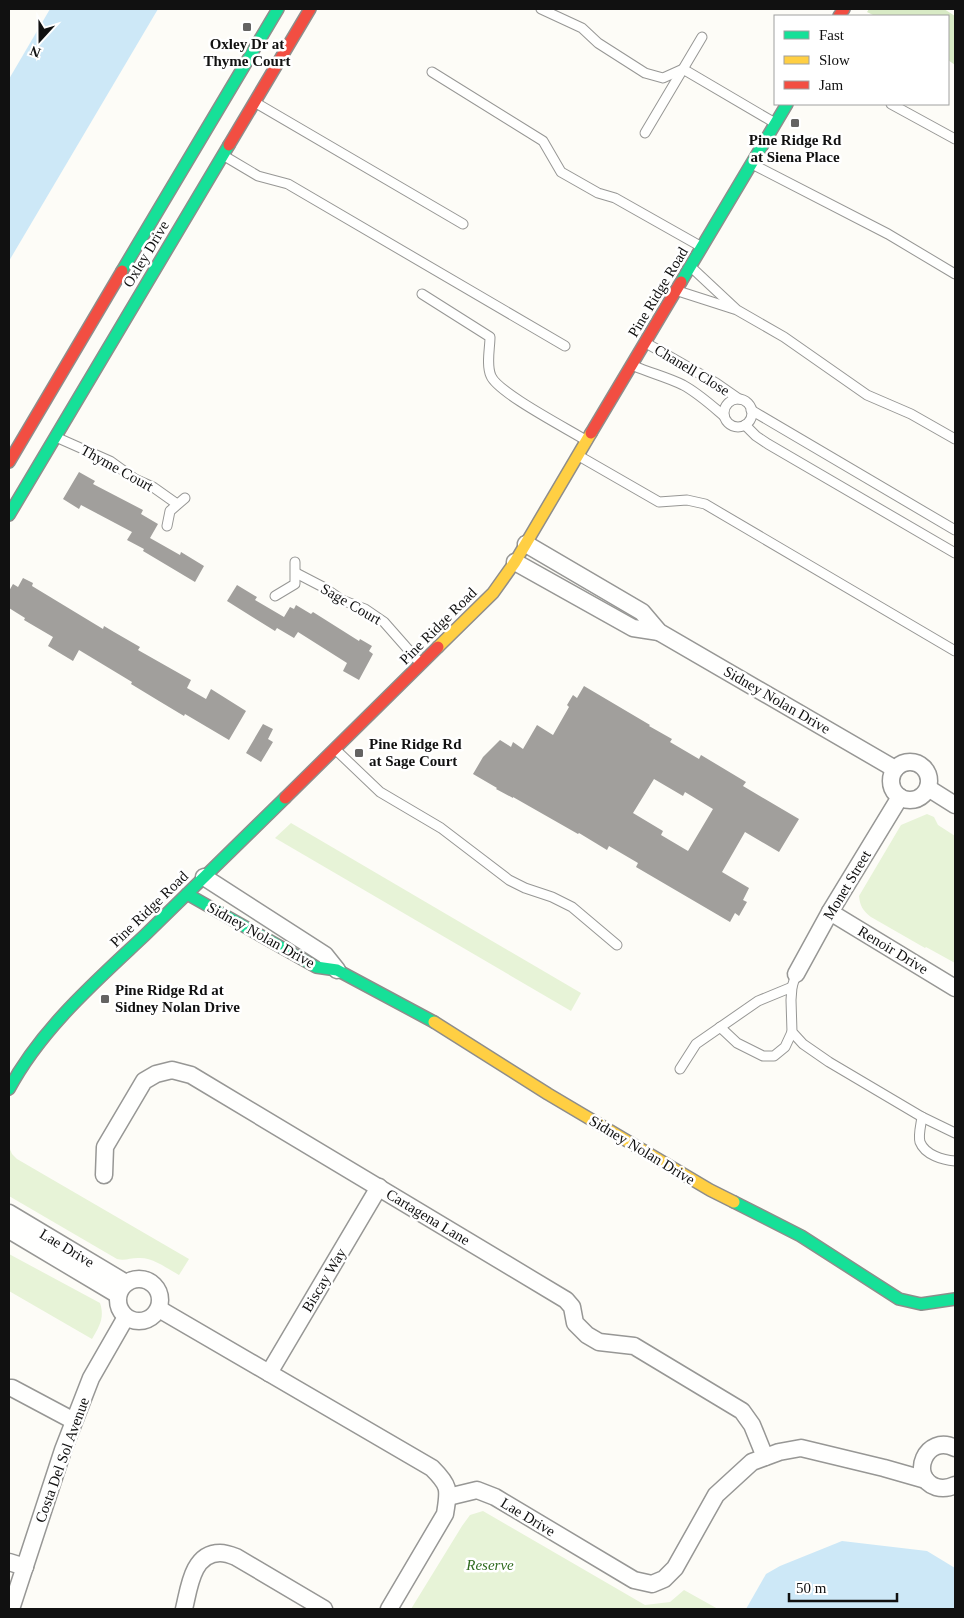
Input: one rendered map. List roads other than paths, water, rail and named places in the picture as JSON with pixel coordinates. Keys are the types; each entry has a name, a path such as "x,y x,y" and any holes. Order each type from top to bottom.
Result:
{"street":[{"name":"Oxley Drive","path":"9,462 278,9"},
{"name":"Oxley Drive","path":"9,515 310,9"},
{"name":"Pine Ridge Road","path":"9,1089 20,1068 61,1018 88,989 493,593 526,544 786,105"},
{"name":"Sidney Nolan Drive","path":"526,544 642,612 659,632 895,769"},
{"name":"Sidney Nolan Drive","path":"515,562 633,628 659,632"},
{"path":"905,762 917,763 922,766 928,776 928,788 916,799 900,797 895,793 891,781 895,769 905,762"},
{"path":"928,788 955,804"},
{"name":"Monet Street","path":"794,981 830,912 900,797"},
{"name":"Sidney Nolan Drive","path":"204,877 325,955 337,970"},
{"name":"Sidney Nolan Drive","path":"187,894 316,967 337,970 443,1027 548,1094 710,1190 801,1236 899,1299 921,1304 955,1299"},
{"name":"Renoir Drive","path":"830,912 955,988"},
{"name":"Cartagena Lane","path":"104,1174 105,1147 144,1081 156,1074 172,1070 191,1075 566,1300 572,1307 575,1323 599,1342 634,1346 742,1411 752,1425 765,1457"},
{"name":"Biscay Way","path":"269,1373 379,1188"},
{"name":"Lae Drive","path":"9,1213 122,1289"},
{"name":"Lae Drive","path":"9,1230 122,1289"},
{"path":"139,1278 146,1279 152,1283 160,1295 158,1309 155,1314 138,1321 126,1317 119,1307 122,1289 132,1280 139,1278"},
{"path":"158,1309 432,1468 445,1481 448,1497 445,1514 389,1609"},
{"name":"Costa Del Sol Avenue","path":"11,1609 74,1421 92,1378 126,1317"},
{"path":"9,1388 74,1421"},
{"path":"926,1480 922,1463 930,1450 936,1446 943,1445 955,1448"},
{"name":"Lae Drive","path":"448,1497 477,1490 495,1497 634,1580 652,1584 664,1579 675,1568 716,1495 752,1462 779,1452 801,1448 926,1480 938,1488 955,1485"},
{"name":"Lae Drive","path":"884,1468 922,1463"},
{"path":"184,1609 194,1572 203,1558 220,1553 236,1556 324,1609"},
{"path":"9,1562 25,1567"}],"lane":[{"path":"541,9 582,28 598,43 645,73 663,78 683,69"},
{"path":"645,133 702,37"},
{"path":"683,69 776,123"},
{"path":"432,72 543,141 561,172 598,193 615,198 702,247"},
{"path":"254,102 463,224"},
{"path":"893,105 955,139"},
{"path":"223,155 258,176 288,184 565,346"},
{"path":"752,164 888,234 955,274"},
{"path":"690,267 737,310 798,347 867,395 911,414 955,439"},
{"path":"676,291 737,310"},
{"path":"422,294 490,337 489,358 491,376 504,391 587,441"},
{"name":"Chanell Close","path":"645,343 716,383 739,399"},
{"name":"Chanell Close","path":"632,365 651,374 682,384 704,398 724,416"},
{"path":"739,399 749,404 752,416 745,424 735,426 730,424 724,416 725,407 728,403 739,399"},
{"path":"752,410 955,530"},
{"path":"745,424 756,436 768,444 955,553"},
{"name":"Thyme Court","path":"56,437 110,460 134,480 153,486 177,504"},
{"path":"578,456 659,502 687,500 705,504 955,651"},
{"path":"167,526 170,511 185,498"},
{"path":"275,596 295,584 295,562"},
{"name":"Sage Court","path":"296,573 323,587 342,600 365,609 384,622 421,664"},
{"path":"335,748 380,792 441,828 509,880 572,907 617,945"},
{"path":"680,1069 696,1044 758,1001 794,981"},
{"path":"720,1026 737,1044 763,1056 774,1056 785,1047 792,1032 794,981"},
{"path":"792,1032 803,1044 828,1062 922,1117 955,1133"},
{"path":"922,1117 920,1142 928,1153 955,1162"}],"water":[{"path":"50,9 158,9 9,261 9,79"},
{"path":"842,1541 927,1551 955,1568 955,1609 746,1609 766,1574 780,1566"}],"place":[{"name":"Oxley Dr at Thyme Court","path":"247,27"},
{"name":"Pine Ridge Rd at Siena Place","path":"795,123"},
{"name":"Pine Ridge Rd at Sage Court","path":"359,753"},
{"name":"Pine Ridge Rd at Sidney Nolan Drive","path":"105,999"}],"park label":[{"name":"Reserve","path":"490,1565"}]}
